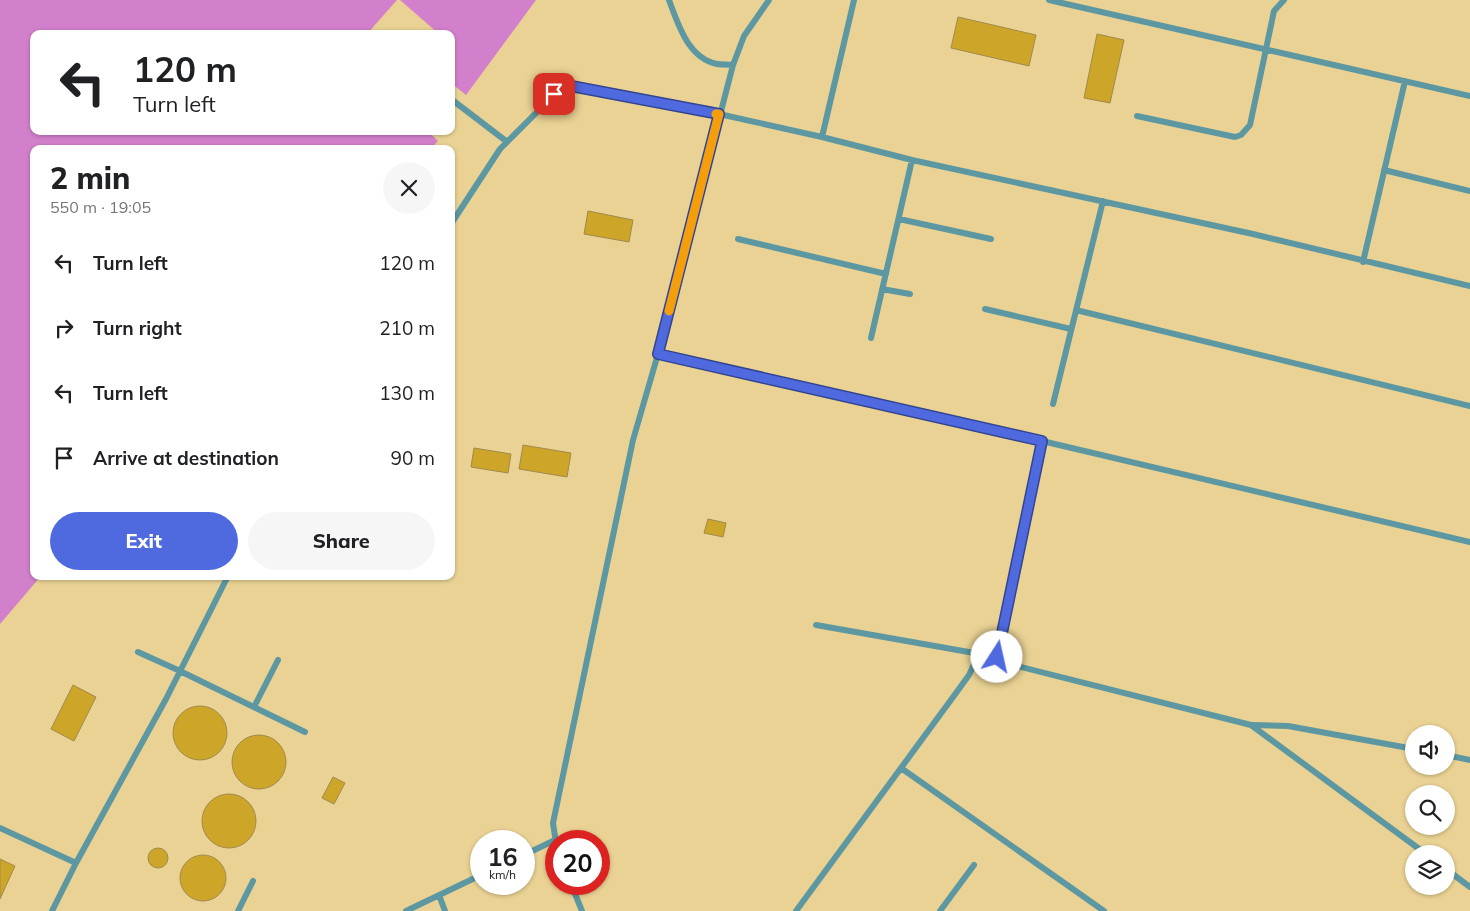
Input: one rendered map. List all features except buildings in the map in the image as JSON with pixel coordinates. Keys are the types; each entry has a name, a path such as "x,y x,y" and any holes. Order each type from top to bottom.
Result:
{"lane":[{"path":"669,0 679,25 693,51 716,64 733,65"},
{"path":"554,830 553,823 634,440 733,65 744,36 769,0"},
{"path":"822,137 854,0"},
{"path":"1049,0 1470,96"},
{"path":"1137,116 1235,137 1241,135 1250,125 1274,11 1284,0"},
{"path":"1364,262 1405,81"},
{"path":"455,218 506,141 554,94 563,88 571,86 719,114 822,137 912,160 1253,234 1470,286"},
{"path":"455,102 506,141"},
{"path":"871,338 912,160"},
{"path":"1384,170 1470,191"},
{"path":"1053,404 1103,200"},
{"path":"899,219 991,239"},
{"path":"738,239 886,274"},
{"path":"882,289 910,294"},
{"path":"985,309 1071,329"},
{"path":"1076,310 1470,406"},
{"path":"658,354 1042,441 1470,542"},
{"path":"997,657 1042,441"},
{"path":"52,911 226,580"},
{"path":"816,625 997,657 1006,664 1252,725 1288,726 1405,747"},
{"path":"138,652 180,670 305,732"},
{"path":"796,911 969,675 978,654"},
{"path":"254,707 278,660"},
{"path":"1252,725 1414,845"},
{"path":"1455,757 1470,760"},
{"path":"901,768 1104,911"},
{"path":"0,828 76,863"},
{"path":"940,911 974,865"},
{"path":"1455,876 1470,887"},
{"path":"238,911 253,881"},
{"path":"406,911 470,881"},
{"path":"439,895 445,911"},
{"path":"575,895 582,911"}],"shaded area":[{"path":"0,0 397,0 371,30 30,30 30,135 432,135 438,141 434,145 30,145 30,580 38,580 0,624"},
{"path":"400,0 536,0 466,95 455,86 455,30 434,30"}],"slow traffic":[{"path":"669,311 719,114 716,114"}],"route":[{"path":"554,94 563,88 571,86 719,114 658,354 1042,441 997,657"}]}
